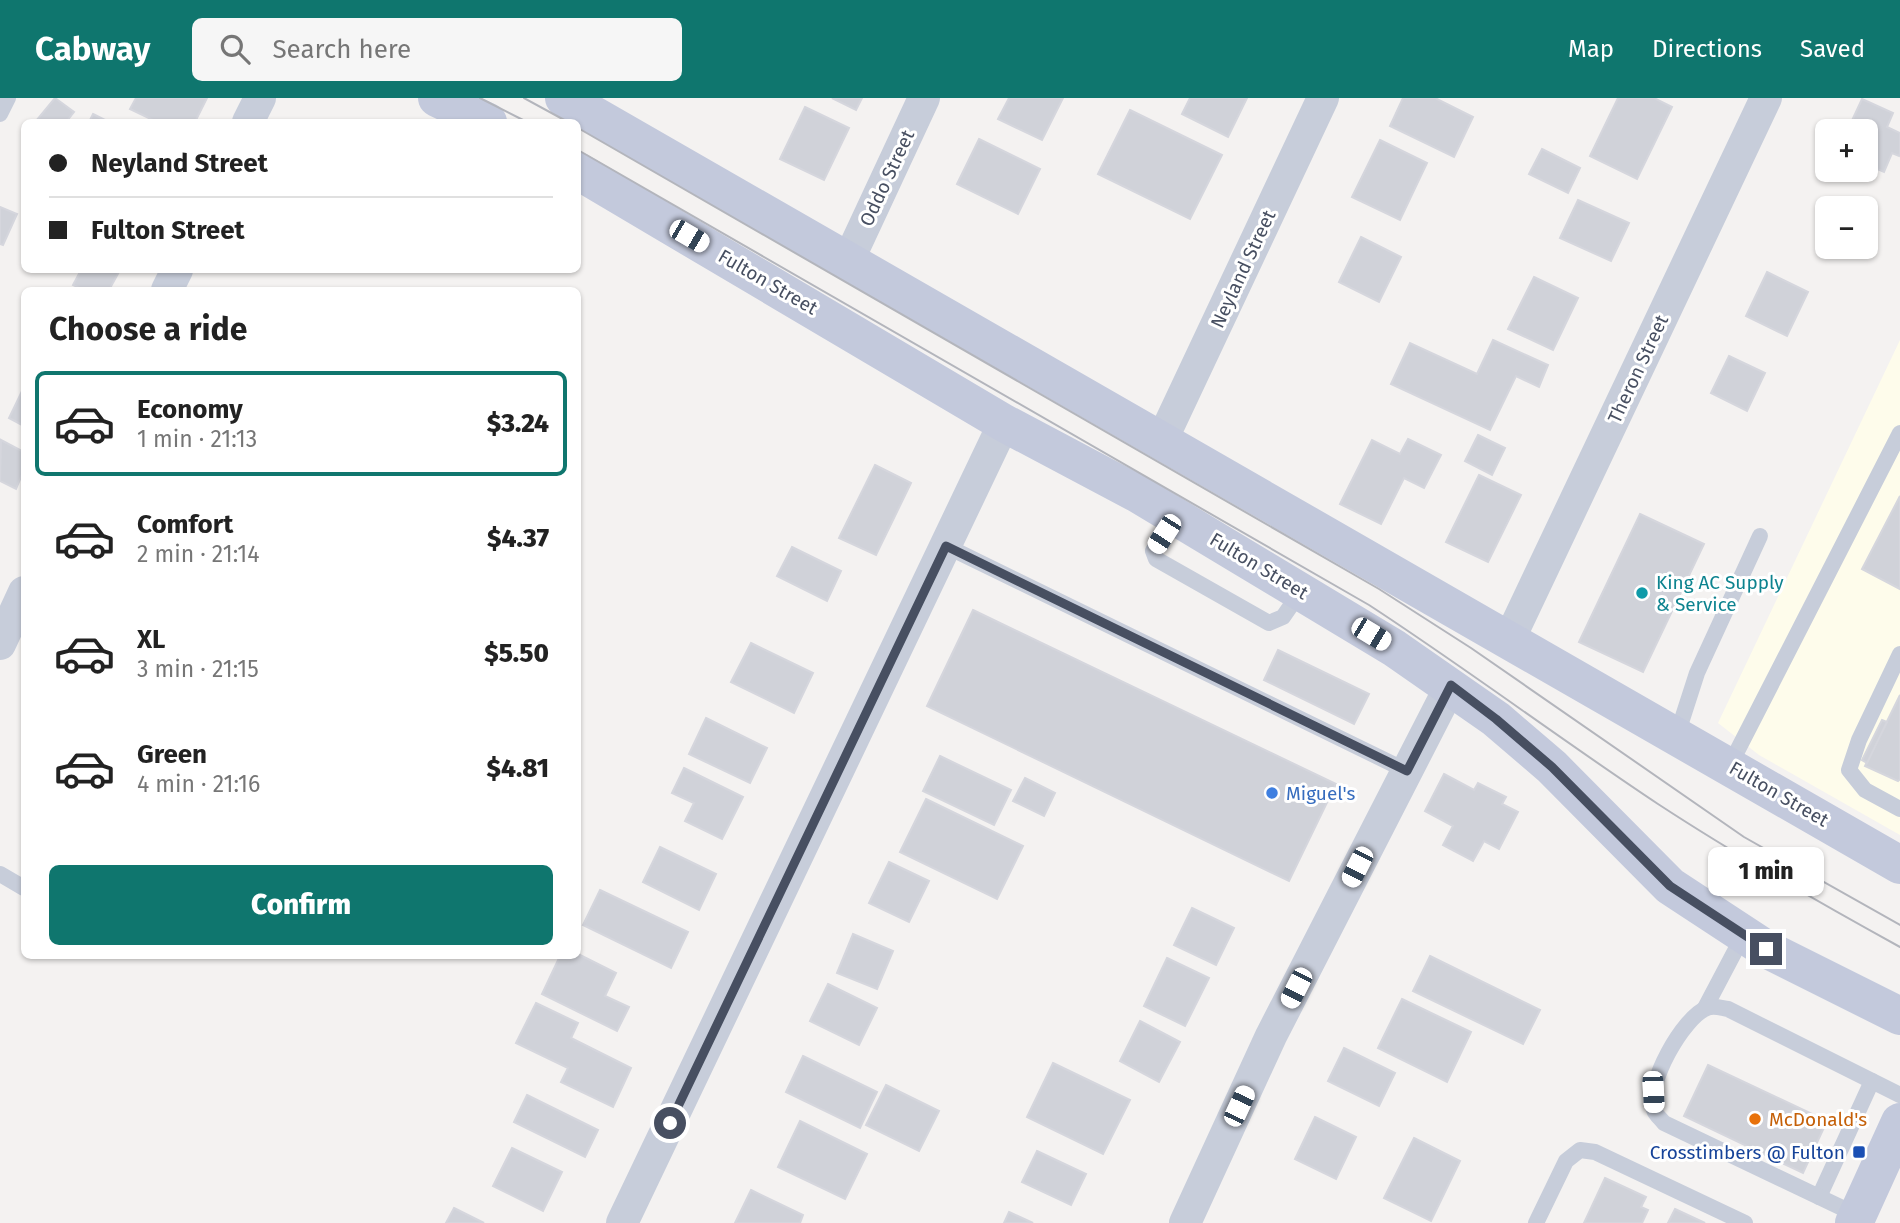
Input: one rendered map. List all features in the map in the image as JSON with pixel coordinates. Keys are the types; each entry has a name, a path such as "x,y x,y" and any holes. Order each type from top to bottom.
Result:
{"main road":[{"path":"437,98 482,119"},
{"name":"Fulton Street","path":"564,98 849,259 1900,865"},
{"name":"Fulton Street","path":"581,173 1004,424 1176,516 1451,685 1552,767 1670,886 1766,949 1900,1016"},
{"path":"1855,1219 1900,1122"}],"street":[{"path":"250,119 260,98"},
{"name":"Oddo Street","path":"849,259 925,98"},
{"name":"Neyland Street","path":"1162,440 1323,98"},
{"name":"Theron Street","path":"1509,640 1766,98"},
{"path":"622,1223 1004,424"},
{"path":"0,644 21,598"},
{"path":"1185,1223 1271,1036 1451,685"}],"lane":[{"path":"0,114 8,98"},
{"path":"1730,765 1900,433"},
{"path":"1677,735 1697,673 1760,536"},
{"path":"946,546 1407,771"},
{"path":"1900,654 1859,740 1849,770 1865,790 1900,809"},
{"path":"0,874 21,886"},
{"path":"1744,934 1705,1008 1693,1018 1670,1047 1653,1092 1654,1110 1664,1123 1819,1197 1855,1219"},
{"path":"1705,1008 1713,1006 1728,1009 1900,1095"},
{"path":"1819,1197 1872,1081"},
{"path":"1536,1223 1566,1161 1580,1150 1595,1153 1745,1223"}],"shaded area":[{"path":"1900,340 1900,835 1759,755 1718,723"}],"building":[{"path":"55,98 74,112 68,119 38,119"},
{"path":"136,98 207,98 196,119 151,119 130,109"},
{"path":"832,98 862,98 856,110"},
{"path":"1009,98 1063,98 1042,140 998,119"},
{"path":"1190,98 1247,98 1228,137 1182,114"},
{"path":"1403,98 1435,98 1473,117 1454,157 1390,126"},
{"path":"1618,98 1654,98 1672,107 1637,179 1590,156"},
{"path":"1862,99 1893,113 1887,127 1900,133 1900,153 1899,156 1892,153 1884,172 1878,169 1878,119 1853,119"},
{"path":"805,107 849,128 824,180 780,159"},
{"path":"1130,110 1222,155 1190,219 1098,174"},
{"path":"93,114 103,119 90,119"},
{"path":"979,139 1040,169 1018,214 957,184"},
{"path":"1380,140 1427,163 1400,220 1352,197"},
{"path":"1542,149 1580,168 1568,193 1529,174"},
{"path":"1578,200 1629,223 1611,261 1560,238"},
{"path":"0,207 17,214 3,245 0,244"},
{"path":"1361,237 1401,257 1379,302 1339,282"},
{"path":"1767,272 1808,292 1787,336 1746,316"},
{"path":"79,273 118,273 111,287 73,285"},
{"path":"1534,277 1578,298 1553,350 1508,329"},
{"path":"1493,340 1548,365 1539,387 1516,376 1490,430 1391,384 1410,343 1477,374"},
{"path":"1729,356 1765,373 1747,411 1711,393"},
{"path":"21,393 21,424 9,418"},
{"path":"1478,435 1505,448 1492,475 1465,461"},
{"path":"1408,439 1441,455 1424,488 1404,478 1381,524 1340,504 1372,440 1400,454"},
{"path":"1,440 21,450 21,477 16,489 0,481"},
{"path":"875,465 911,483 876,555 839,538"},
{"path":"1479,475 1521,495 1488,562 1446,542"},
{"path":"1900,496 1900,589 1862,569"},
{"name":"King AC Supply & Service","path":"1640,514 1704,544 1643,672 1579,642"},
{"path":"792,547 841,571 827,601 777,576"},
{"path":"973,610 1336,784 1289,881 927,706"},
{"path":"751,643 813,673 794,713 731,682"},
{"name":"Miguel's","path":"1278,650 1369,694 1354,724 1264,680"},
{"path":"1900,695 1900,779 1898,781 1865,766"},
{"path":"706,718 767,748 750,783 689,754"},
{"path":"1882,720 1887,722 1867,763 1862,760"},
{"path":"940,756 1011,790 994,825 923,791"},
{"path":"684,768 743,797 722,839 685,821 694,803 672,793"},
{"path":"1444,774 1474,790 1478,783 1506,797 1502,804 1518,812 1499,849 1484,841 1473,861 1443,845 1453,826 1425,811"},
{"path":"1025,778 1055,793 1044,816 1013,801"},
{"path":"926,799 1023,846 997,899 900,852"},
{"path":"660,847 716,874 699,910 643,882"},
{"path":"889,862 929,881 909,922 869,903"},
{"path":"600,890 688,932 671,968 583,925"},
{"path":"1192,908 1234,928 1216,965 1174,945"},
{"path":"853,934 893,951 877,989 837,973"},
{"path":"581,956 616,973 605,996 629,1007 617,1031 542,994 559,959 581,959"},
{"path":"1430,956 1540,1010 1523,1044 1413,991"},
{"path":"1167,958 1209,978 1185,1026 1144,1006"},
{"path":"828,984 877,1008 859,1045 810,1021"},
{"path":"1402,999 1471,1032 1447,1082 1378,1048"},
{"path":"536,1003 578,1023 571,1038 631,1068 613,1107 561,1082 568,1068 516,1043"},
{"path":"1140,1021 1180,1042 1159,1082 1120,1061"},
{"path":"1344,1048 1395,1073 1379,1106 1328,1081"},
{"path":"803,1056 877,1092 860,1128 786,1092"},
{"path":"1053,1063 1130,1100 1103,1154 1027,1117"},
{"name":"McDonald's","path":"1708,1065 1827,1121 1803,1173 1684,1116"},
{"path":"886,1085 939,1111 919,1151 866,1125"},
{"path":"527,1095 598,1130 585,1157 514,1122"},
{"path":"1315,1117 1356,1137 1336,1179 1295,1159"},
{"path":"800,1121 867,1154 845,1199 778,1167"},
{"path":"1414,1138 1460,1161 1431,1221 1384,1198"},
{"path":"512,1148 562,1172 543,1211 493,1186"},
{"path":"1037,1151 1086,1174 1071,1205 1022,1182"},
{"path":"1605,1178 1646,1197 1641,1207 1648,1210 1642,1223 1584,1223"},
{"path":"751,1190 803,1215 800,1223 735,1223"},
{"path":"454,1208 484,1223 446,1223"},
{"path":"1675,1209 1705,1223 1668,1223"},
{"path":"1009,1212 1033,1223 1004,1223"}],"tram line":[{"path":"480,98 521,119"},
{"path":"524,98 562,119"},
{"path":"581,130 1379,589 1471,648 1744,837 1900,925"},
{"path":"581,152 1369,605 1658,804 1717,842 1900,947"}],"place":[{"name":"King AC Supply & Service","path":"1642,593"},
{"name":"Miguel's","path":"1272,793"},
{"name":"McDonald's","path":"1755,1119"},
{"name":"Crosstimbers @ Fulton","path":"1859,1152"}],"route":[{"path":"670,1123 946,546 1407,771 1451,685 1552,767 1670,886 1766,949"}]}
